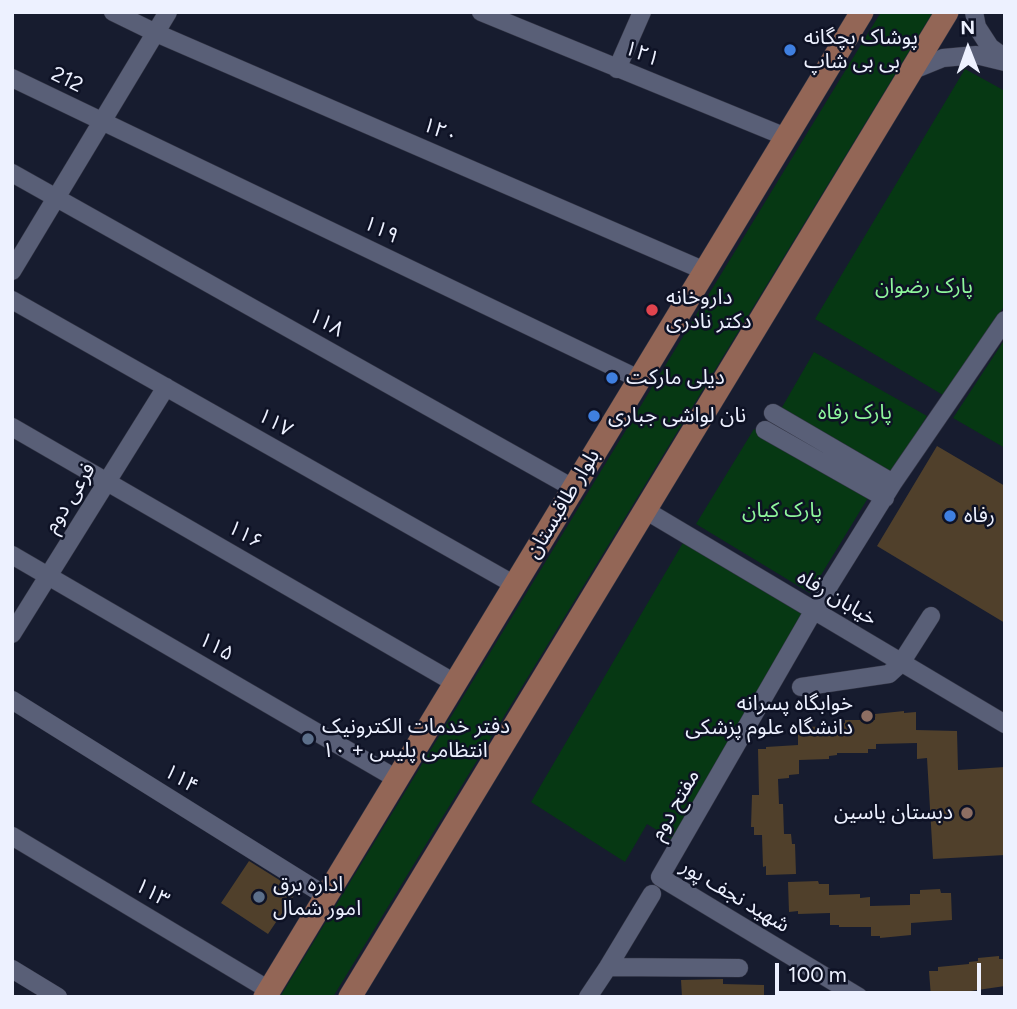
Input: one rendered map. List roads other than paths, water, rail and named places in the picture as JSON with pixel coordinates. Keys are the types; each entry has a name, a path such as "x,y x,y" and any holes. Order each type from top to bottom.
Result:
{"main road":[{"path":"350,997 947,12"},
{"name":"بلوار طاقبستان","path":"267,994 859,13"}],"street":[{"name":"۱۲۰","path":"113,12 705,271"},
{"path":"12,271 168,12"},
{"name":"۱۲۱","path":"481,12 786,137"},
{"path":"617,69 642,12"},
{"path":"974,12 977,27 990,47 1005,60"},
{"path":"911,71 943,58 976,55 1005,60"},
{"name":"212","path":"12,78 102,122"},
{"name":"۱۱۹","path":"102,122 639,379"},
{"name":"۱۱۸","path":"12,173 573,488"},
{"name":"۱۱۷","path":"12,300 515,585"},
{"name":"مفتح دوم","path":"660,877 814,610 889,491 1005,320"},
{"name":"فرعی دوم","path":"12,634 166,387"},
{"path":"773,413 889,491"},
{"name":"۱۱۶","path":"12,427 455,683"},
{"path":"765,430 889,491"},
{"name":"خیابان رفاه","path":"645,510 1005,724"},
{"name":"۱۱۵","path":"12,555 397,779"},
{"path":"801,687 889,674 901,663 931,616"},
{"name":"۱۱۴","path":"12,700 326,896"},
{"name":"۱۱۳","path":"12,836 267,994"},
{"name":"شهید نجف پور","path":"660,877 859,997"},
{"path":"588,997 652,894"},
{"path":"608,967 739,968"},
{"path":"12,969 58,997"}],"place":[{"name":"پوشاک بچگانه بی بی شاپ","path":"790,50"},
{"name":"داروخانه دکتر نادری","path":"652,310"},
{"name":"دیلی مارکت","path":"612,378"},
{"name":"نان لواشی جباری","path":"594,416"},
{"name":"رفاه","path":"950,516"},
{"name":"خوابگاه پسرانه دانشگاه علوم پزشکی","path":"867,716"},
{"name":"دفتر خدمات الکترونیک انتظامی پلیس + ۱۰","path":"308,739"},
{"name":"دبستان یاسین","path":"967,813"},
{"name":"اداره برق امور شمال","path":"259,897"}],"park label":[{"name":"پارک رضوان","path":"924,287"},
{"name":"پارک رفاه","path":"855,413"},
{"name":"پارک کیان","path":"782,511"}]}
